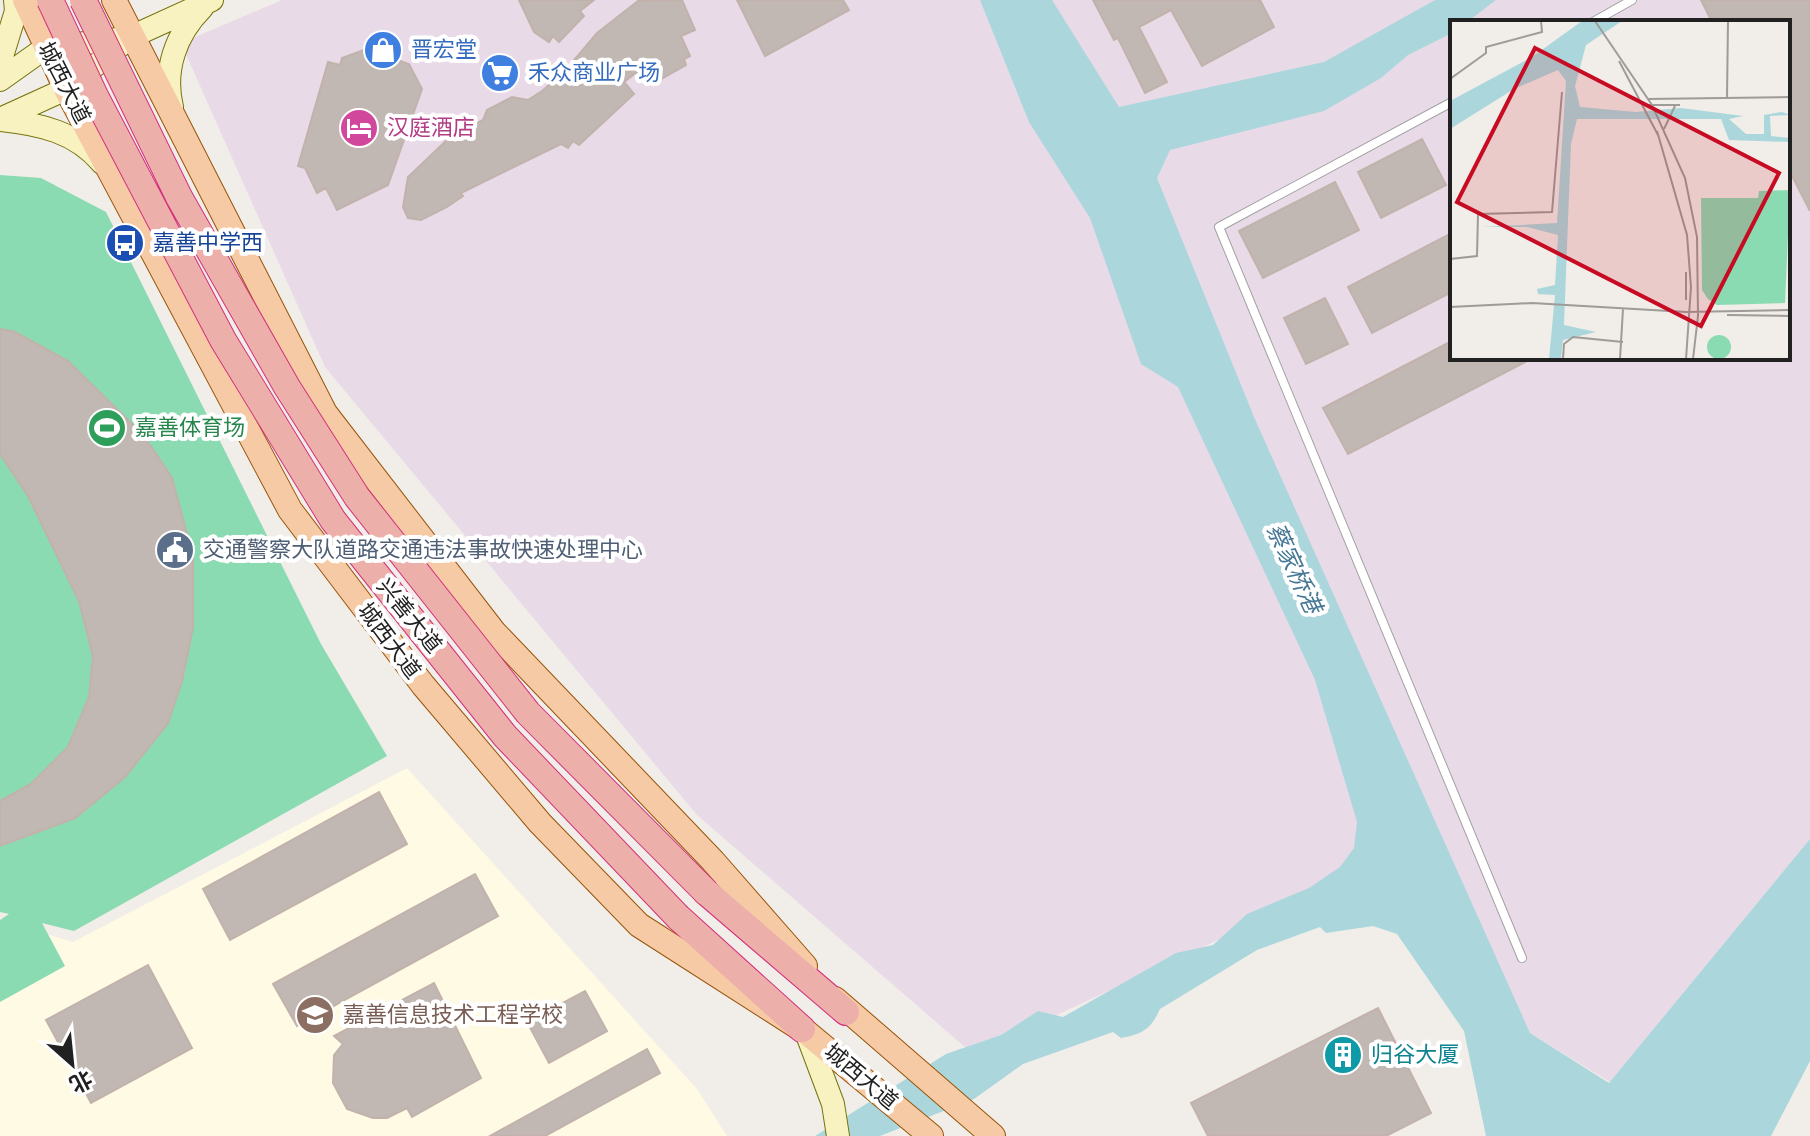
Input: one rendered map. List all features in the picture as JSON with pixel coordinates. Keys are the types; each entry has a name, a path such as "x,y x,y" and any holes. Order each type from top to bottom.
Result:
{"highway":[{"name":"兴善大道","path":"50,0 95,96 223,340 333,520 505,736 678,917 804,1030"},
{"name":"兴善大道","path":"83,0 179,197 287,387 357,497 528,713 706,892 846,1012"}],"main road":[{"path":"0,63 16,11 15,0"},
{"name":"城西大道","path":"25,0 66,89 290,510 423,685 540,823 639,925 804,1030 928,1133"},
{"name":"城西大道","path":"114,0 325,413 494,632 713,861 846,1012 986,1135"},
{"path":"0,119 66,89 131,37 208,0"},
{"path":"175,123 168,91 169,70 184,26 208,0"},
{"path":"0,80 45,48 131,37"},
{"path":"0,119 63,132 91,150 113,175"},
{"path":"804,1030 833,1104 838,1136"}],"lane":[{"path":"1597,20 1632,0"},
{"path":"1450,103 1219,227 1522,958"}],"shaded area":[{"path":"282,0 1810,0 1810,839 1610,1082 1530,1033 1439,837 973,1054 697,815 325,367 181,43"},
{"name":"嘉善信息技术工程学校","path":"407,768 697,1089 727,1136 0,1136 0,920 73,942"}],"green space":[{"name":"嘉善体育场","path":"0,175 41,178 106,212 321,644 387,756 74,931 42,923 65,966 0,1002 0,920 9,914 0,912"}],"water":[{"name":"蔡家桥港","path":"980,0 1052,0 1119,107 1324,62 1435,0 1496,0 1470,20 1450,20 1450,34 1408,55 1381,78 1324,111 1170,150 1157,178 1254,417 1530,1033 1609,1083 1810,839 1810,1061 1771,1136 1486,1136 1464,1031 1397,934 1373,926 1326,933 1320,927 1257,950 1160,1009 1150,1026 1135,1035 1121,1038 1113,1032 1023,1064 974,1099 880,1136 815,1136 946,1054 1001,1035 1038,1011 1063,1017 1176,953 1213,945 1247,914 1309,888 1340,867 1354,848 1357,822 1315,680 1178,387 1141,364 1090,218 1029,122"}],"building":[{"path":"519,0 594,0 580,11 584,16 559,42 553,36 549,42 534,32"},
{"path":"682,0 695,30 681,36 690,56 684,59 686,65 656,82 645,66 624,82 634,94 579,145 573,141 568,148 561,144 461,193 463,196 447,207 421,220 408,218 403,207 408,177 451,136 483,120 487,110 512,97 528,100 542,91 565,71 597,33 638,1"},
{"path":"737,0 843,0 849,10 765,56"},
{"path":"1093,0 1260,0 1274,27 1202,66 1171,10 1139,27 1167,82 1145,93 1118,38 1114,40"},
{"path":"1701,0 1810,0 1810,211 1790,172 1790,20 1711,20"},
{"name":"汉庭酒店","path":"388,41 397,60 409,64 422,89 388,185 337,210 326,188 317,193 305,168 298,166 328,62 340,65 342,58"},
{"path":"1422,139 1446,185 1381,218 1358,172"},
{"path":"1335,182 1359,230 1263,278 1239,231"},
{"path":"1450,234 1450,293 1372,333 1348,287"},
{"path":"1325,298 1348,344 1306,364 1284,318"},
{"path":"0,329 15,332 68,361 144,436 172,478 193,557 193,628 182,681 168,723 125,777 75,818 0,846 0,801 31,784 68,747 89,697 93,656 79,601 28,496 0,454"},
{"path":"1450,342 1450,360 1529,360 1348,454 1323,408"},
{"path":"379,792 407,844 230,940 203,889"},
{"path":"475,874 498,916 297,1026 273,984"},
{"path":"148,965 192,1048 91,1103 46,1020"},
{"path":"434,983 481,1078 412,1117 407,1108 387,1118 373,1118 347,1109 333,1083 334,1055 343,1044 334,1036"},
{"path":"585,991 607,1031 549,1063 527,1022"},
{"name":"归谷大厦","path":"1378,1008 1431,1113 1386,1136 1208,1136 1191,1103"},
{"path":"647,1049 660,1073 545,1136 490,1136"}],"place":[{"name":"晋宏堂","path":"383,50"},
{"name":"禾众商业广场","path":"500,73"},
{"name":"汉庭酒店","path":"359,128"},
{"name":"嘉善中学西","path":"125,243"},
{"name":"嘉善体育场","path":"107,428"},
{"name":"交通警察大队道路交通违法事故快速处理中心","path":"175,550"},
{"name":"嘉善信息技术工程学校","path":"315,1015"},
{"name":"归谷大厦","path":"1343,1055"}]}
